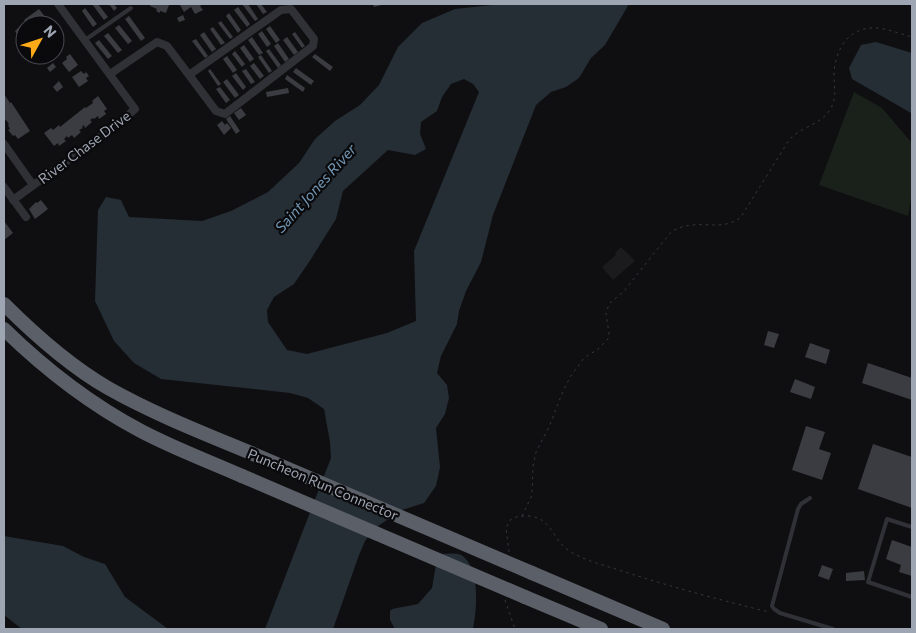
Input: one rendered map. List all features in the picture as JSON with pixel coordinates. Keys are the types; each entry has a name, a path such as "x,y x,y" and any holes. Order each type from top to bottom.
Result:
{"highway":[{"name":"Puncheon Run Connector","path":"4,304 51,347 107,387 147,408 663,629"},
{"name":"Puncheon Run Connector","path":"4,329 50,371 105,410 163,442 601,629"}],"street":[{"path":"58,4 110,74 157,42 167,46 216,112 225,114 313,46 314,39 290,8 281,10 189,75"},
{"name":"River Chase Drive","path":"13,200 119,123 135,109 110,74"},
{"name":"River Chase Drive","path":"4,144 34,185"},
{"path":"4,187 26,217"}],"lane":[{"path":"85,40 131,8"},
{"path":"810,498 801,504 798,509 772,606 780,613 833,629"},
{"path":"912,528 887,519 868,582 912,597"}],"path":[{"path":"522,516 532,495 533,466 536,452 549,427 560,396 576,366 608,339 606,314 608,304 624,290 671,232 677,228 689,224 724,225 741,217 789,140 800,130 821,120 831,108 835,96 834,76 836,61 841,46 849,36 860,30 874,28 912,37"},
{"path":"508,559 510,551 506,534 507,524 511,519 522,516 536,517 544,520 563,546 570,552 593,562 703,595 772,613"},
{"path":"505,600 515,629"}],"shaded area":[{"path":"854,92 882,108 911,142 912,192 908,216 819,185"},
{"path":"621,247 635,261 613,280 602,267 616,255 615,253"}],"water":[{"name":"Saint Jones River","path":"501,4 629,4 605,45 591,58 579,78 566,87 551,92 536,105 493,215 481,262 466,291 457,324 441,356 437,373 447,385 449,398 445,414 436,428 440,467 436,486 424,503 402,510 375,528 365,541 333,629 265,629 331,458 324,409 308,398 290,393 161,379 134,363 114,341 95,301 98,210 106,197 121,200 129,217 202,221 231,211 268,192 299,163 315,139 335,121 360,105 379,85 398,47 422,23 455,9","holes":["464,79 473,84 479,92 414,251 416,321 387,333 307,354 287,350 268,322 267,310 274,297 294,284 311,259 336,219 343,191 388,150 415,155 426,149 420,134 421,122 437,111 442,97 451,84"]},
{"path":"876,42 912,53 911,113 852,79 849,68 861,45"},
{"path":"4,536 63,546 84,557 105,564 125,597 168,629 22,629 4,615"},
{"path":"442,554 462,555 473,572 476,612 473,629 395,629 390,620 390,611 418,604 432,588 437,558"}],"building":[{"path":"92,4 98,4 108,17 104,20"},
{"path":"109,4 114,4 117,8 114,11"},
{"path":"151,4 169,5 166,13 160,11 160,13 156,11 157,9 150,6"},
{"path":"203,4 200,6 203,10 195,14 191,7 184,12 180,5"},
{"path":"242,4 248,4 258,19 255,21"},
{"path":"256,4 261,4 267,12 263,14"},
{"path":"373,4 385,4 374,7"},
{"path":"238,7 250,24 247,27 234,10"},
{"path":"85,8 97,24 93,27 82,11"},
{"path":"39,9 44,15 31,15"},
{"path":"229,13 241,30 238,33 226,16"},
{"path":"183,15 185,20 179,22 177,18"},
{"path":"129,16 145,38 141,41 125,19"},
{"path":"221,21 233,37 230,39 218,23"},
{"path":"119,25 132,41 128,44 115,28"},
{"path":"270,26 280,40 276,43 266,29"},
{"path":"213,27 225,43 221,45 210,29"},
{"path":"262,31 271,44 267,47 258,34"},
{"path":"204,32 216,49 212,52 200,35"},
{"path":"295,32 305,46 302,48 292,34"},
{"path":"108,33 122,50 118,53 104,36"},
{"path":"252,37 263,53 259,55 248,40"},
{"path":"287,37 298,52 294,55 283,40"},
{"path":"196,39 208,56 205,58 192,41"},
{"path":"99,40 112,56 108,59 95,43"},
{"path":"278,43 289,59 285,62 274,46"},
{"path":"244,45 254,59 250,62 240,48"},
{"path":"269,49 281,65 278,68 266,51"},
{"path":"235,51 245,64 242,67 232,54"},
{"path":"70,54 78,65 69,72 64,65 67,59 66,57"},
{"path":"315,54 333,67 330,71 312,57"},
{"path":"261,55 272,71 269,73 258,57"},
{"path":"227,56 237,70 233,73 223,59"},
{"path":"254,63 264,76 260,79 250,66"},
{"path":"51,65 56,67 50,72 47,68"},
{"path":"296,68 314,81 311,85 293,72"},
{"path":"210,69 221,84 218,86 208,71"},
{"path":"246,69 255,82 251,84 242,71"},
{"path":"81,71 84,74 86,72 89,76 86,78 88,81 79,87 72,77"},
{"path":"236,73 246,87 243,90 232,76"},
{"path":"287,75 305,88 303,92 285,79"},
{"path":"227,79 239,95 235,98 223,82"},
{"path":"59,81 63,87 57,92 53,87"},
{"path":"220,87 230,100 226,103 216,89"},
{"path":"288,88 289,93 267,97 266,92"},
{"path":"4,94 30,131 18,139 8,130 10,129 9,124 6,120 4,121"},
{"path":"98,96 107,109 104,111 106,114 99,119 98,116 90,120 92,122 85,128 84,125 79,130 81,132 74,138 72,135 68,138 67,136 64,139 66,141 59,146 58,143 54,146 44,133 51,128 53,130 59,125 60,127 93,103 92,101"},
{"path":"241,108 246,115 239,120 234,113"},
{"path":"230,116 240,131 236,134 226,119"},
{"path":"222,121 231,128 224,135 217,125"},
{"path":"41,200 48,209 35,219 29,209"},
{"path":"4,221 13,233 4,240"},
{"path":"768,331 779,334 774,348 764,345"},
{"path":"810,343 830,350 826,364 805,357"},
{"path":"868,363 912,378 912,400 862,383"},
{"path":"795,379 815,387 811,399 790,392"},
{"path":"806,426 825,432 819,449 831,453 822,480 792,470"},
{"path":"873,444 912,457 912,508 858,489"},
{"path":"892,540 912,547 912,576 899,572 901,565 886,559"},
{"path":"822,565 833,569 829,580 818,576"},
{"path":"864,571 865,580 846,581 846,573"}]}
